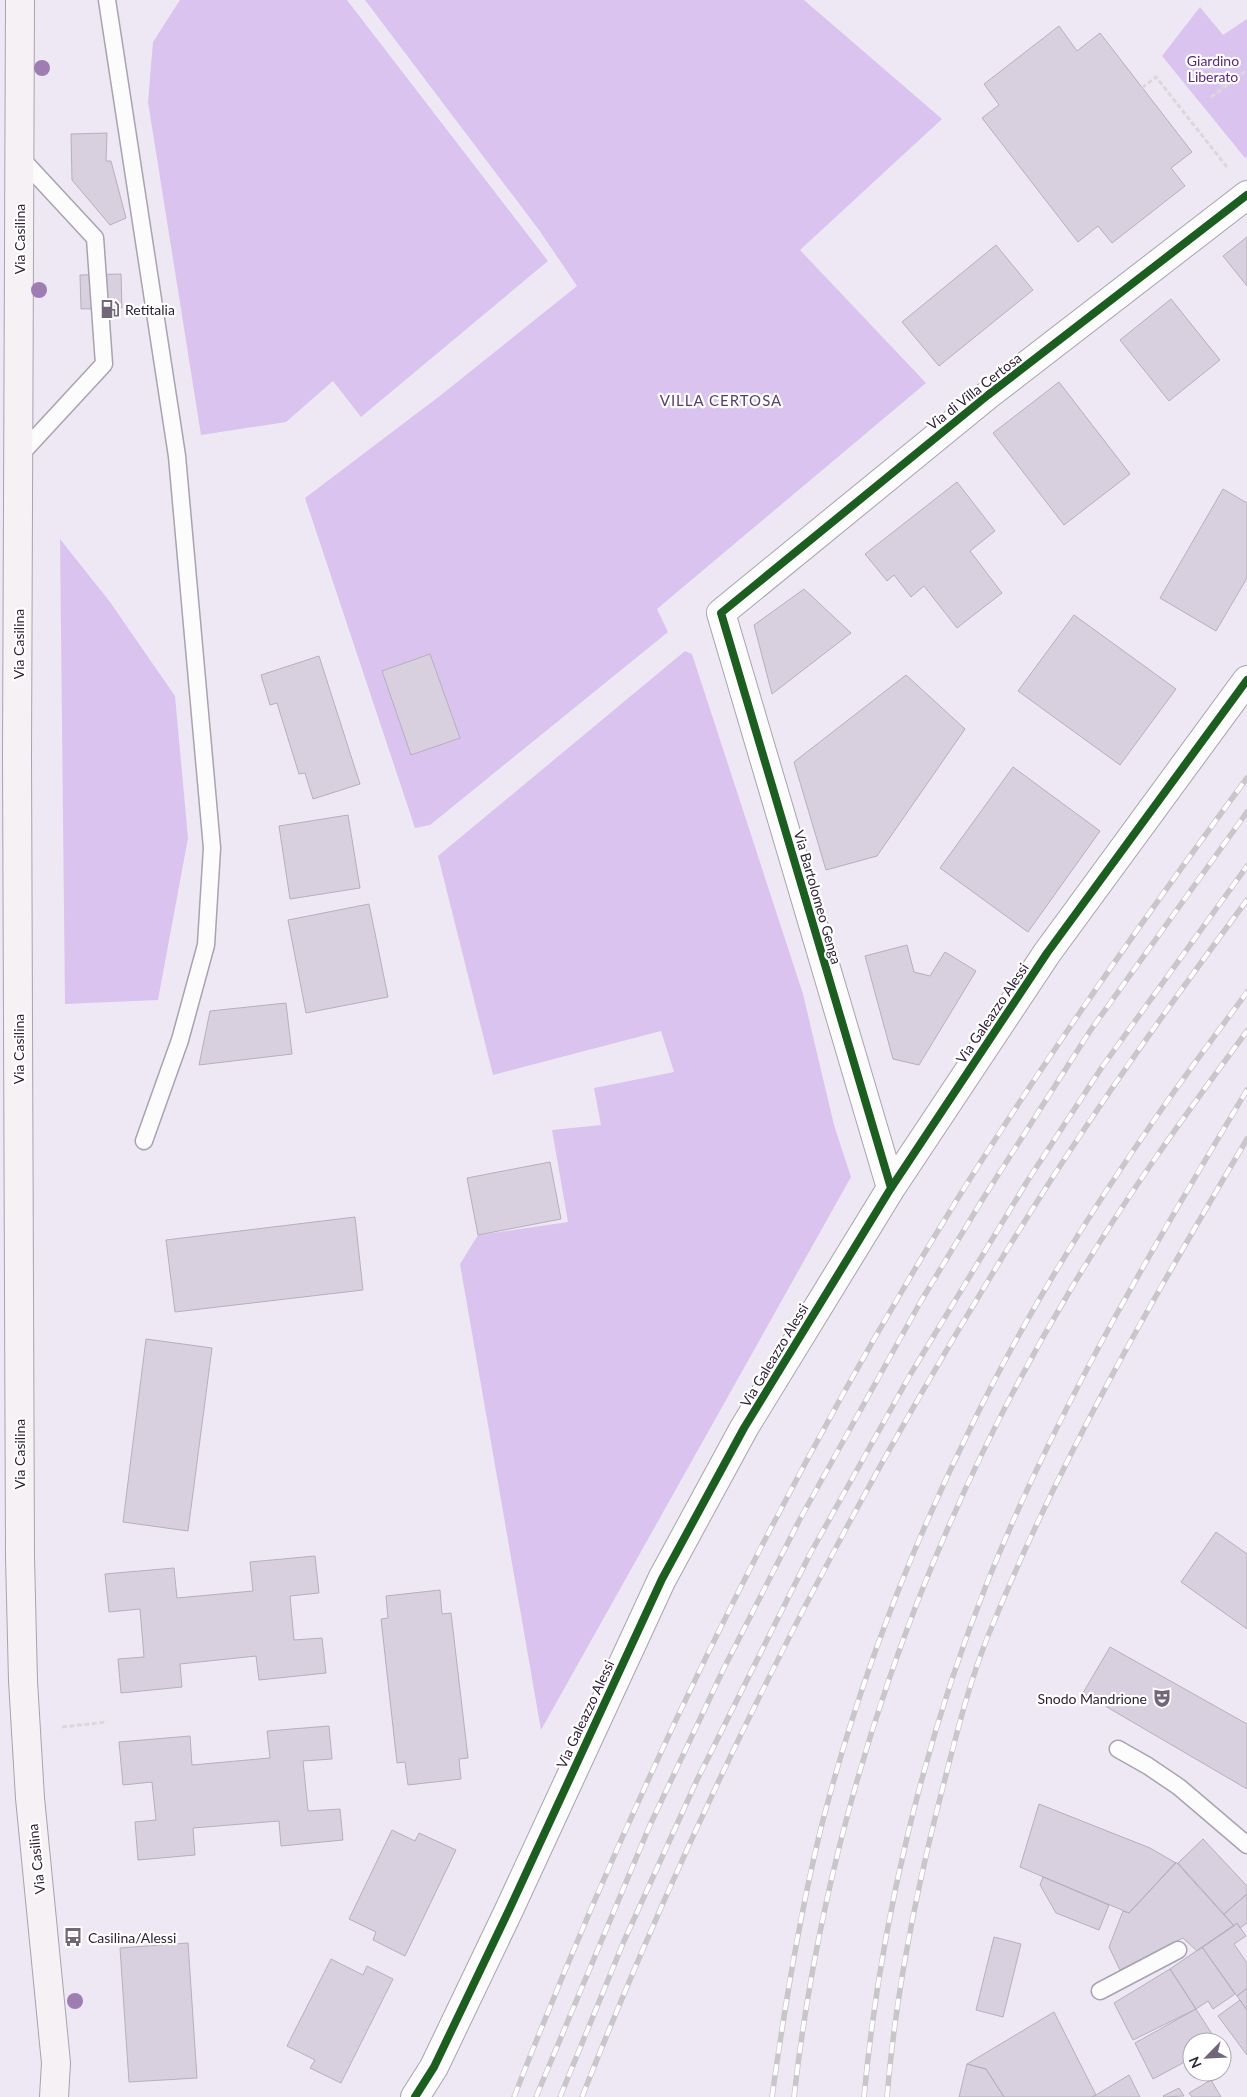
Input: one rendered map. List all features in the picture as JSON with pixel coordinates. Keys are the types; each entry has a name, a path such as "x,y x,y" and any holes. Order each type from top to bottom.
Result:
{"main road":[{"name":"Via Casilina","path":"20,0 18,1256 20,1565 23,1680 30,1798 56,2063 54,2097"}],"street":[{"name":"Via di Villa Certosa","path":"720,613 988,395 1247,195"},
{"name":"Via Bartolomeo Genga","path":"720,613 891,1188"},
{"name":"Via Galeazzo Alessi","path":"416,2097 434,2066 501,1927 662,1579 744,1428 891,1188 1047,953 1247,680"}],"lane":[{"path":"107,0 177,456 212,848 204,954 180,1040 144,1141"},
{"path":"19,456 104,364 95,238 20,156"},
{"path":"1118,1749 1148,1766 1178,1787 1247,1845"},
{"path":"1100,1991 1178,1950"}],"path":[{"path":"1211,97 1247,70"},
{"path":"1142,88 1156,77 1218,156"},
{"path":"62,1727 107,1722"}],"green space":[{"path":"180,0 347,0 548,261 361,417 333,381 286,422 201,435 148,102 153,42"},
{"path":"365,0 804,0 942,119 800,250 926,383 657,609 668,632 430,825 415,828 305,498 441,395 577,286 539,230"},
{"name":"Giardino Liberato","path":"1200,7 1223,35 1247,19 1247,157 1245,158 1162,56"},
{"path":"60,539 110,602 175,696 188,838 158,1000 65,1004"},
{"path":"685,651 692,654 803,994 834,1125 851,1177 541,1730 460,1264 478,1235 568,1222 552,1130 601,1125 594,1088 674,1072 661,1031 493,1075 438,856"}],"building":[{"path":"1059,26 1077,51 1100,33 1192,152 1171,168 1185,186 1112,243 1098,226 1078,242 982,118 999,105 984,84"},
{"path":"107,133 106,161 111,161 126,218 110,225 72,180 71,134"},
{"path":"1247,237 1247,286 1223,256"},
{"path":"996,245 1033,290 939,366 902,322"},
{"path":"121,274 122,308 81,309 80,275"},
{"path":"1171,299 1220,360 1169,401 1120,340"},
{"path":"1059,382 1130,474 1064,525 993,433"},
{"path":"957,482 995,531 970,551 1002,593 957,628 924,586 911,597 894,575 887,581 865,554"},
{"path":"1223,489 1247,503 1247,578 1216,631 1160,598"},
{"path":"804,589 851,633 772,694 754,625"},
{"path":"1074,615 1176,689 1120,765 1018,691"},
{"path":"430,654 460,738 411,755 382,671"},
{"path":"319,656 360,784 313,799 305,773 299,774 277,703 270,705 261,675"},
{"path":"906,675 965,729 877,856 826,870 794,762"},
{"path":"1013,767 1100,831 1028,932 940,868"},
{"path":"348,815 360,888 290,899 279,826"},
{"path":"369,904 388,997 306,1013 288,920"},
{"path":"907,945 914,972 930,976 945,952 976,971 919,1065 893,1059 865,956"},
{"path":"286,1003 292,1054 199,1065 210,1011"},
{"path":"550,1162 561,1219 478,1235 467,1178"},
{"path":"355,1217 363,1290 175,1312 166,1240"},
{"path":"146,1339 212,1348 188,1531 123,1522"},
{"path":"1216,1532 1247,1554 1247,1629 1181,1582"},
{"path":"315,1556 319,1593 290,1596 294,1640 322,1638 326,1673 259,1680 256,1656 180,1664 182,1687 121,1693 118,1659 144,1657 140,1609 109,1612 105,1574 174,1568 177,1598 253,1591 250,1562"},
{"path":"440,1590 442,1614 451,1613 468,1758 459,1759 461,1779 408,1785 405,1762 397,1763 381,1619 388,1618 386,1596"},
{"path":"1110,1647 1247,1724 1247,1789 1083,1693"},
{"path":"329,1726 332,1759 303,1761 308,1811 340,1809 343,1840 281,1846 279,1821 193,1828 195,1855 138,1860 135,1822 156,1820 152,1782 123,1785 119,1742 190,1736 192,1765 270,1758 267,1731"},
{"path":"1039,1804 1150,1848 1176,1863 1129,1913 1020,1867"},
{"path":"392,1830 415,1841 419,1833 456,1850 405,1956 373,1940 376,1932 349,1919"},
{"path":"1203,1839 1247,1886 1247,1894 1224,1914 1178,1863"},
{"path":"1176,1862 1234,1926 1197,1951 1183,1938 1120,1970 1109,1947 1123,1911 1129,1913"},
{"path":"1043,1877 1109,1905 1099,1930 1056,1913 1040,1885"},
{"path":"1247,1894 1247,1923 1240,1928 1237,1923 1234,1926 1224,1914"},
{"path":"1237,1923 1246,1936 1234,1944 1247,1963 1247,1988 1237,1996 1202,1947"},
{"path":"994,1937 1021,1944 1003,2017 976,2010"},
{"path":"188,1943 197,2078 129,2082 120,1948"},
{"path":"1202,1947 1235,1994 1213,2009 1208,2001 1196,2009 1170,1969"},
{"path":"331,1959 363,1975 367,1966 393,1979 341,2083 310,2068 315,2060 287,2046"},
{"path":"1170,1969 1196,2009 1133,2040 1114,2003"},
{"path":"1247,1988 1247,2010 1237,1996"},
{"path":"1240,2000 1247,2010 1247,2055 1232,2035 1232,2032 1230,2032 1218,2016"},
{"path":"1196,2009 1211,2032 1182,2032 1182,2063 1153,2079 1135,2043"},
{"path":"1054,2012 1096,2095 1092,2097 1004,2097 986,2069 967,2064"},
{"path":"967,2064 986,2069 1004,2097 959,2097"},
{"path":"1129,2075 1140,2097 1092,2097 1096,2095"},
{"path":"1208,2082 1212,2082 1221,2097 1192,2097 1189,2093"},
{"path":"1179,2088 1184,2096 1163,2096"}],"railway":[{"path":"514,2097 610,1865 662,1751 772,1525 832,1415 893,1306 992,1144 1098,985 1247,778"},
{"path":"536,2097 650,1825 724,1668 800,1519 921,1301 984,1197 1090,1031 1247,812"},
{"path":"560,2097 624,1941 697,1780 810,1554 910,1375 1028,1180 1102,1067 1247,866"},
{"path":"582,2097 630,1980 734,1748 850,1522 911,1411 975,1302 1066,1156 1142,1045 1247,900"},
{"path":"772,2097 794,1958 823,1820 868,1671 925,1525 989,1390 1033,1309 1131,1154 1247,992"},
{"path":"794,2097 809,1991 830,1885 857,1781 889,1678 927,1577 970,1479 1018,1382 1071,1289 1134,1190 1247,1031"},
{"path":"864,2097 881,1966 908,1836 924,1771 943,1707 987,1583 1043,1455 1107,1331 1247,1090"},
{"path":"887,2097 902,1975 917,1895 955,1740 970,1687 988,1636 1015,1571 1108,1383 1176,1260 1247,1139"}],"cycle path":[{"path":"891,1188 721,613 988,395 1247,195"},
{"path":"415,2097 434,2067 509,1910 662,1579 744,1428 891,1188 1047,953 1247,680"}],"place":[{"name":"Retitalia","path":"110,309"},
{"name":"Snodo Mandrione","path":"1162,1698"},
{"name":"Casilina/Alessi","path":"73,1937"}],"district":[{"name":"VILLA CERTOSA","path":"721,400"}]}
